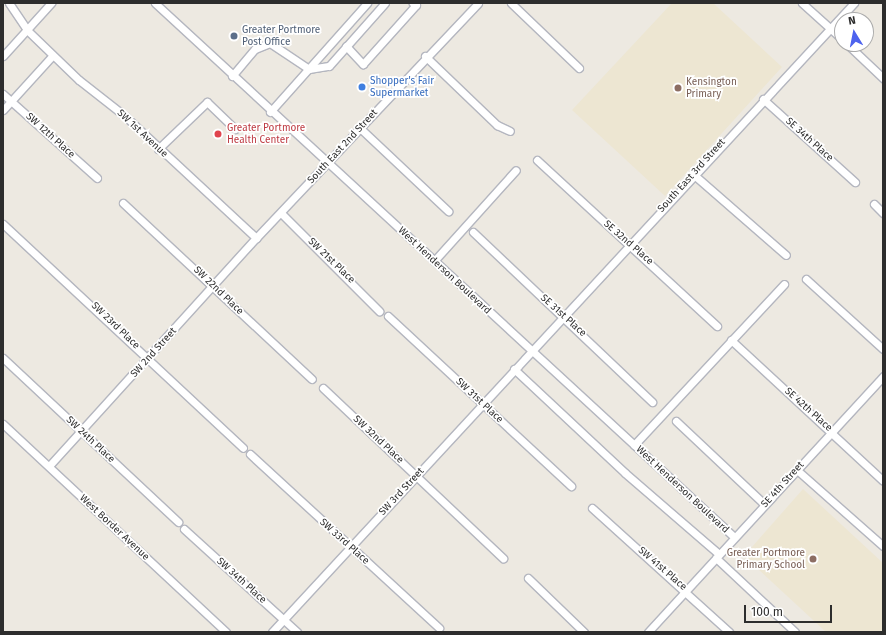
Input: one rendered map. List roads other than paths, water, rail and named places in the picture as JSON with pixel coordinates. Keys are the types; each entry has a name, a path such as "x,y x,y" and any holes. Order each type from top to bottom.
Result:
{"street":[{"name":"SW 1st Avenue","path":"9,3 27,30 53,55 256,238"},
{"path":"3,56 51,3"},
{"name":"West Henderson Boulevard","path":"155,3 327,165 434,261 734,537"},
{"path":"270,112 367,3"},
{"path":"232,76 256,49 270,43 308,69 329,66 385,3"},
{"path":"346,46 363,64 416,5 414,3"},
{"path":"511,3 579,68"},
{"path":"802,3 834,32"},
{"name":"South East 3rd Street","path":"530,350 631,244 693,174 854,3"},
{"name":"South East 2nd Street","path":"256,238 327,165 425,56 476,4"},
{"path":"855,52 883,78"},
{"path":"3,110 53,55"},
{"path":"425,56 497,125 510,131"},
{"name":"SW 12th Place","path":"3,94 97,178"},
{"name":"SE 34th Place","path":"762,100 855,182"},
{"path":"158,149 207,102 235,129"},
{"path":"361,128 448,211"},
{"name":"SE 32nd Place","path":"537,160 631,244 717,326"},
{"path":"434,261 516,170"},
{"path":"693,174 786,255"},
{"name":"SW 22nd Place","path":"123,203 212,288 312,379"},
{"path":"874,204 883,213"},
{"name":"SW 21st Place","path":"281,213 379,311"},
{"name":"SW 23rd Place","path":"3,224 243,448"},
{"name":"SE 31st Place","path":"473,232 652,402"},
{"name":"SW 2nd Street","path":"49,466 149,359 256,238"},
{"path":"806,279 883,349"},
{"path":"634,445 784,284"},
{"name":"SW 31st Place","path":"388,316 571,486"},
{"name":"SE 42th Place","path":"731,340 831,431 883,481"},
{"name":"SW 3rd Street","path":"272,632 483,405 530,350"},
{"name":"SW 24th Place","path":"3,358 80,432 178,522"},
{"path":"514,368 625,473 717,556 795,632"},
{"name":"SE 4th Street","path":"648,632 883,376"},
{"name":"SW 32nd Place","path":"323,388 503,558"},
{"path":"676,421 765,505"},
{"name":"West Border Avenue","path":"3,424 226,632"},
{"name":"SW 33rd Place","path":"250,454 350,548 439,628"},
{"path":"797,470 883,546"},
{"name":"SW 41st Place","path":"592,508 686,590 729,632"},
{"name":"SW 34th Place","path":"184,529 297,632"},
{"path":"528,578 584,632"}],"place":[{"name":"Greater Portmore Post Office","path":"234,36"},
{"name":"Shopper's Fair Supermarket","path":"362,87"},
{"name":"Kensington Primary","path":"678,88"},
{"name":"Greater Portmore Health Center","path":"218,134"},
{"name":"Greater Portmore Primary School","path":"813,559"}]}
